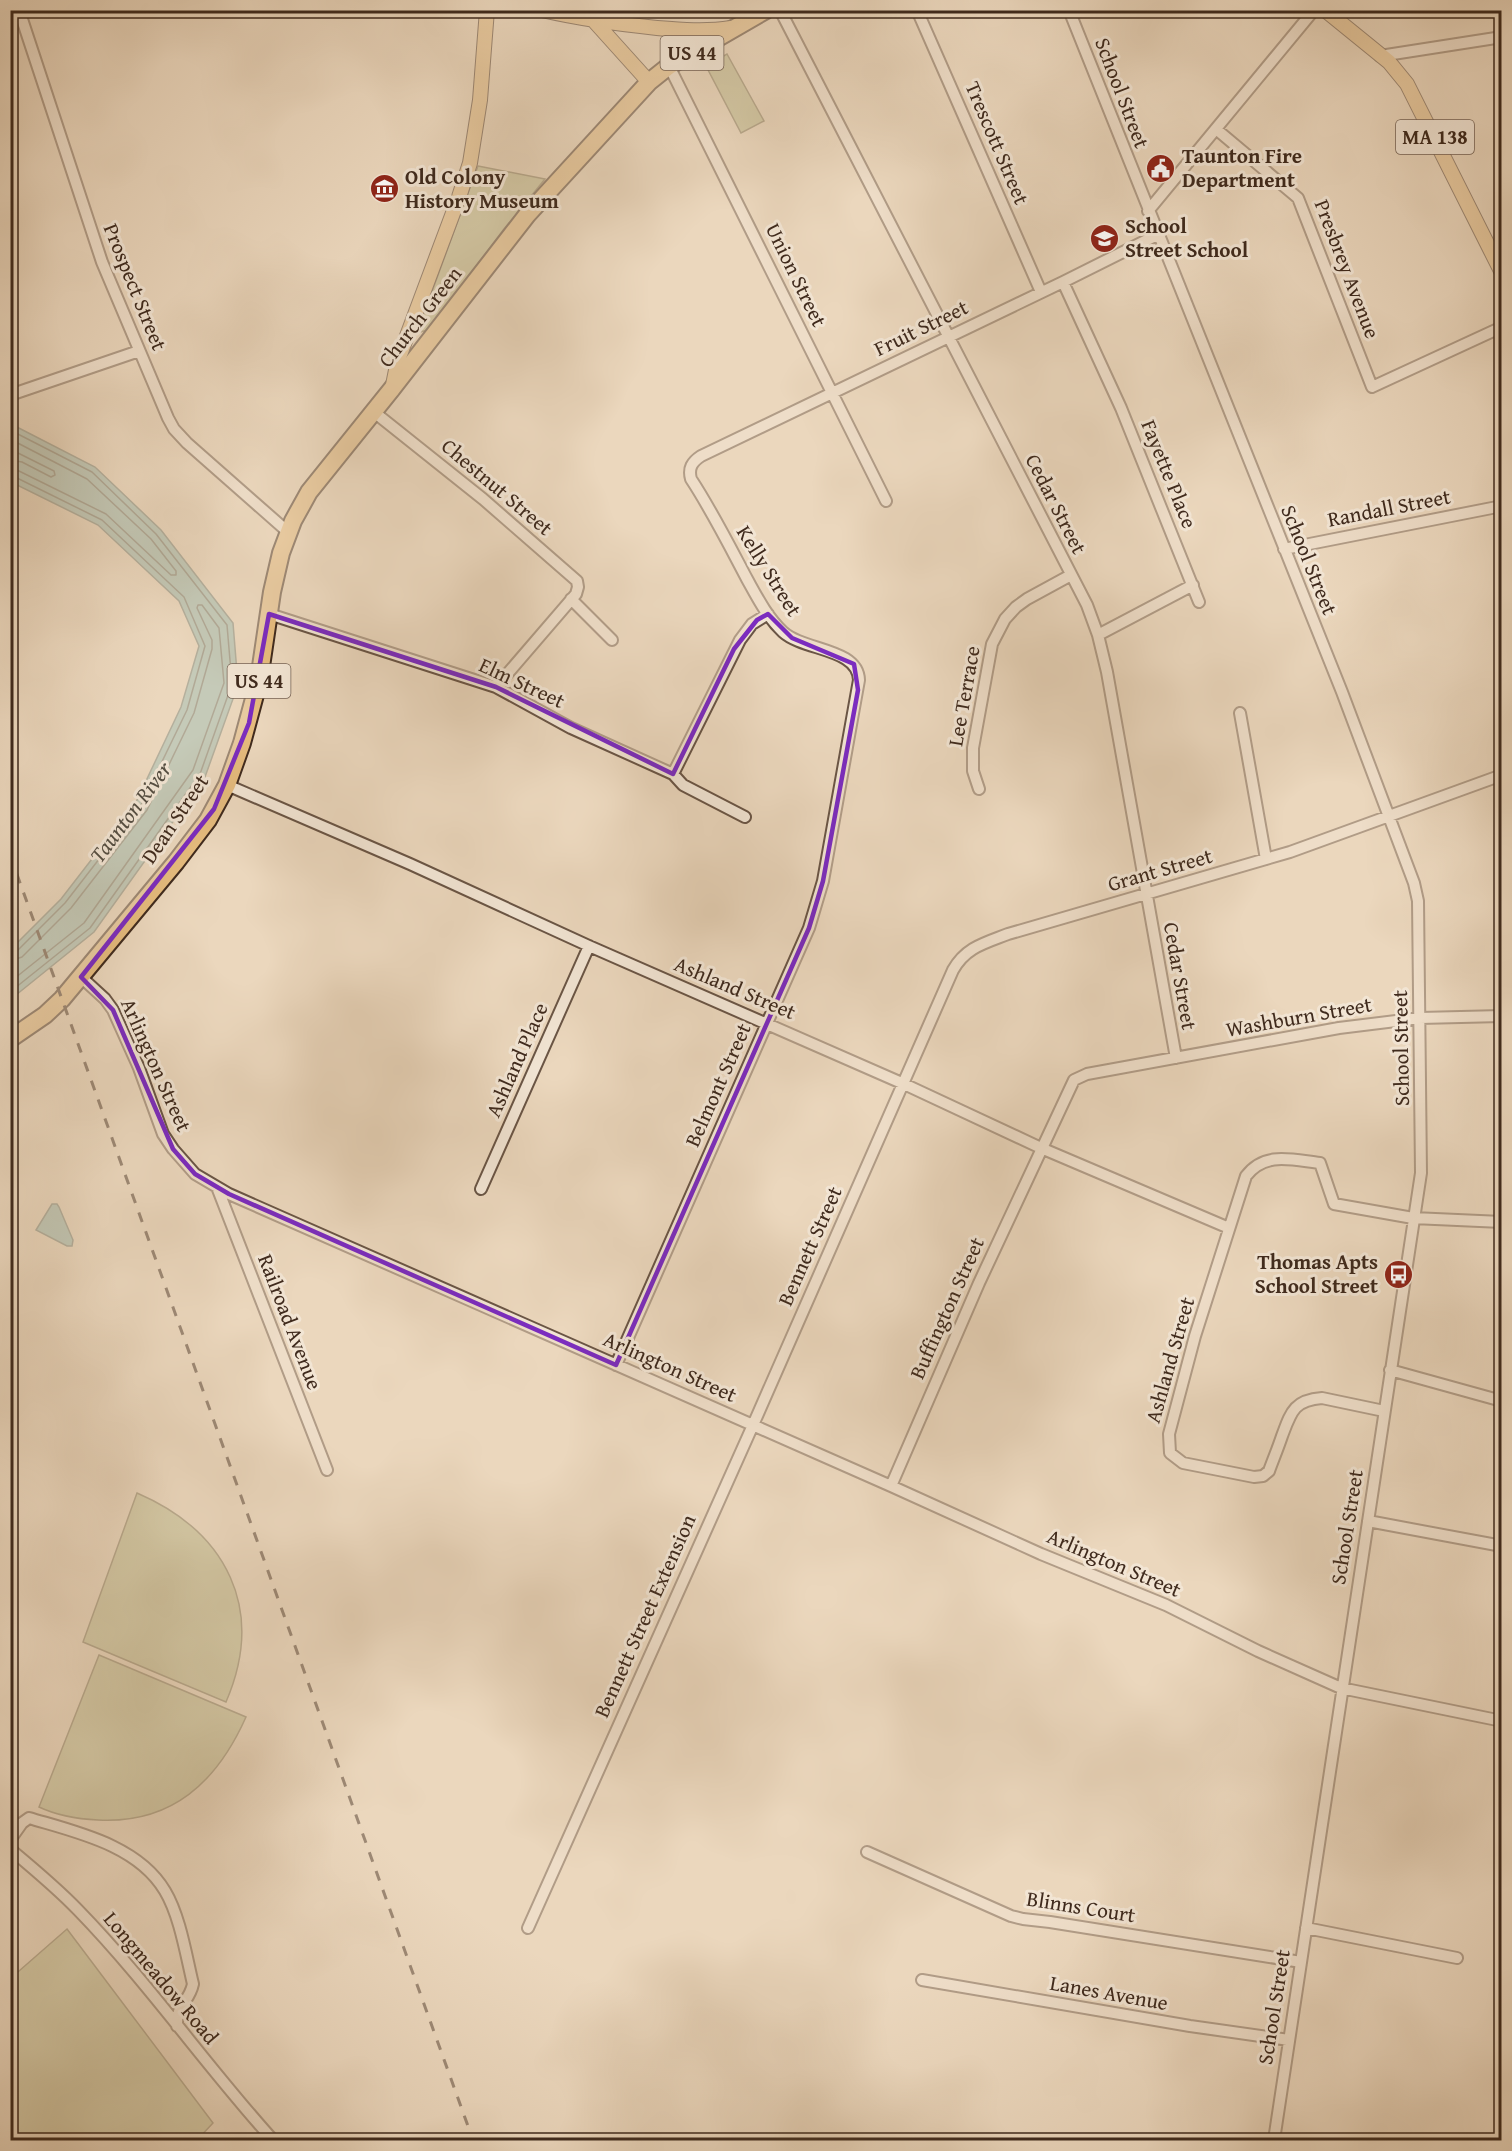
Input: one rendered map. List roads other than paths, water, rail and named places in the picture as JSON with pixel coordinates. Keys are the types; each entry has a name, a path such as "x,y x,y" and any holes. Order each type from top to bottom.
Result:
{"highway":[{"name":"US 44","path":"649,82 669,66 766,10"},
{"name":"Church Green","path":"392,390 527,215 649,82"},
{"name":"Dean Street","path":"10,1039 52,1009 81,977 208,820 227,785 242,743 259,680 268,614 278,564 288,532 309,492 392,390"}],"main road":[{"name":"Church Green","path":"392,390 396,367 468,170 480,100 487,10"},
{"path":"542,10 596,22 698,31 737,27"},
{"name":"MA 138","path":"1326,10 1389,62 1407,84 1502,273"},
{"path":"596,22 649,82"},
{"path":"624,54 626,36 634,29 645,26"}],"street":[{"name":"Prospect Street","path":"19,10 102,262 168,418 178,434 288,532"},
{"name":"Cedar Street","path":"780,10 947,338 1087,605 1098,635 1107,672 1176,1058"},
{"name":"Trescott Street","path":"918,10 1041,292"},
{"name":"School Street","path":"1069,10 1157,235 1342,692 1414,883 1419,902 1421,1163 1274,2140"},
{"path":"1148,211 1314,10"},
{"path":"1380,56 1502,37"},
{"name":"Union Street","path":"669,66 886,501"},
{"name":"Presbrey Avenue","path":"1216,129 1299,198 1372,387 1502,327"},
{"name":"Fruit Street","path":"701,456 1157,235"},
{"name":"Fayette Place","path":"1063,282 1121,408 1199,602"},
{"path":"10,395 139,351"},
{"name":"Chestnut Street","path":"374,412 483,499 572,575 578,587 571,599"},
{"name":"Kelly Street","path":"701,456 691,466 689,472 691,479 768,614 785,634 799,642 845,657 854,664 858,673"},
{"name":"Randall Street","path":"1284,549 1502,506"},
{"name":"Lee Terrace","path":"979,789 973,771 973,748 992,644 1005,619 1016,608 1027,599 1071,575"},
{"path":"1098,635 1193,585"},
{"path":"496,687 571,599 612,640"},
{"name":"Elm Street","path":"268,614 496,687 571,728 674,774 683,786 745,817"},
{"path":"674,774 734,649 752,624 768,614"},
{"name":"Belmont Street","path":"616,1365 809,928 821,888 859,685 858,673"},
{"path":"1240,713 1266,859"},
{"name":"Grant Street","path":"904,1084 953,970 966,953 1008,934 1310,846 1388,815 1502,775"},
{"name":"Ashland Street","path":"227,785 904,1084 1041,1148 1229,1228"},
{"name":"Ashland Place","path":"481,1189 589,946"},
{"name":"Arlington Street","path":"81,977 98,991 113,1010 139,1068 163,1134 189,1168 217,1187 1041,1554 1166,1605 1258,1651 1341,1688 1502,1721"},
{"name":"Washburn Street","path":"1041,1148 1069,1086 1077,1078 1339,1028 1420,1018 1502,1016"},
{"name":"Bennett Street","path":"753,1425 800,1313 904,1084"},
{"name":"Buffington Street","path":"891,1486 975,1292 1041,1148"},
{"name":"Ashland Street","path":"1384,1411 1322,1398 1301,1403 1288,1417 1269,1472 1263,1476 1254,1477 1183,1463 1170,1452 1169,1434 1195,1336 1246,1176 1257,1164 1276,1159 1320,1162 1334,1204 1413,1218"},
{"name":"Railroad Avenue","path":"217,1187 327,1470"},
{"path":"1413,1218 1502,1222"},
{"path":"1390,1371 1502,1401"},
{"name":"Bennett Street Extension","path":"528,1928 753,1425"},
{"path":"1368,1521 1502,1546"},
{"path":"10,1840 22,1823 29,1818 117,1848 142,1863 156,1877 172,1907 193,1984 191,1992 177,2014 177,2026"},
{"name":"Longmeadow Road","path":"10,1849 85,1917 221,2082 273,2140"},
{"name":"Blinns Court","path":"867,1852 989,1907 1023,1919 1301,1962"},
{"path":"1306,1928 1456,1958"},
{"name":"Lanes Avenue","path":"922,1980 1167,2023 1289,2040"}],"water":[{"name":"Taunton River","path":"11,424 95,467 161,530 233,623 238,685 205,777 94,932 11,999 11,949 61,899 136,802 181,707 199,646 179,601 98,525 11,482"},
{"path":"52,1204 57,1204 59,1207 73,1240 72,1246 67,1246 36,1230"}],"railway":[{"path":"10,855 473,2140"}],"place":[{"name":"Taunton Fire Department","path":"1161,168"},
{"name":"Old Colony History Museum","path":"384,189"},
{"name":"School Street School","path":"1104,238"},
{"name":"Thomas Apts School Street","path":"1399,1274"}]}
